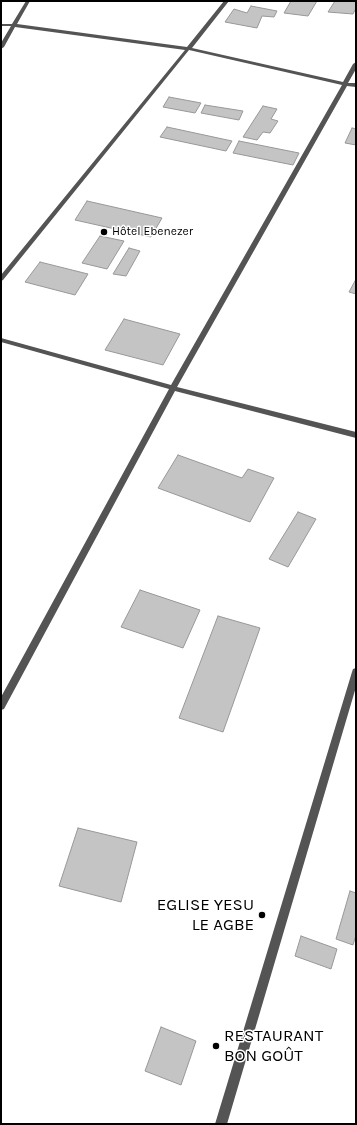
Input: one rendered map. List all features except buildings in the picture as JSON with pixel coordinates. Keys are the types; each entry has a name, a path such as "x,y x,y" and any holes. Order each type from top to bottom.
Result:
{"street":[{"path":"1,47 28,1"},
{"path":"1,278 227,1"},
{"path":"1,24 190,48 345,84 356,85"},
{"path":"1,706 173,388 356,64"},
{"path":"1,340 173,388 356,435"},
{"path":"221,1124 356,672"}],"place":[{"name":"Hôtel Ebenezer","path":"104,232"},
{"name":"EGLISE YESU LE AGBE","path":"262,915"},
{"name":"RESTAURANT BON GOÛT","path":"216,1046"}]}
